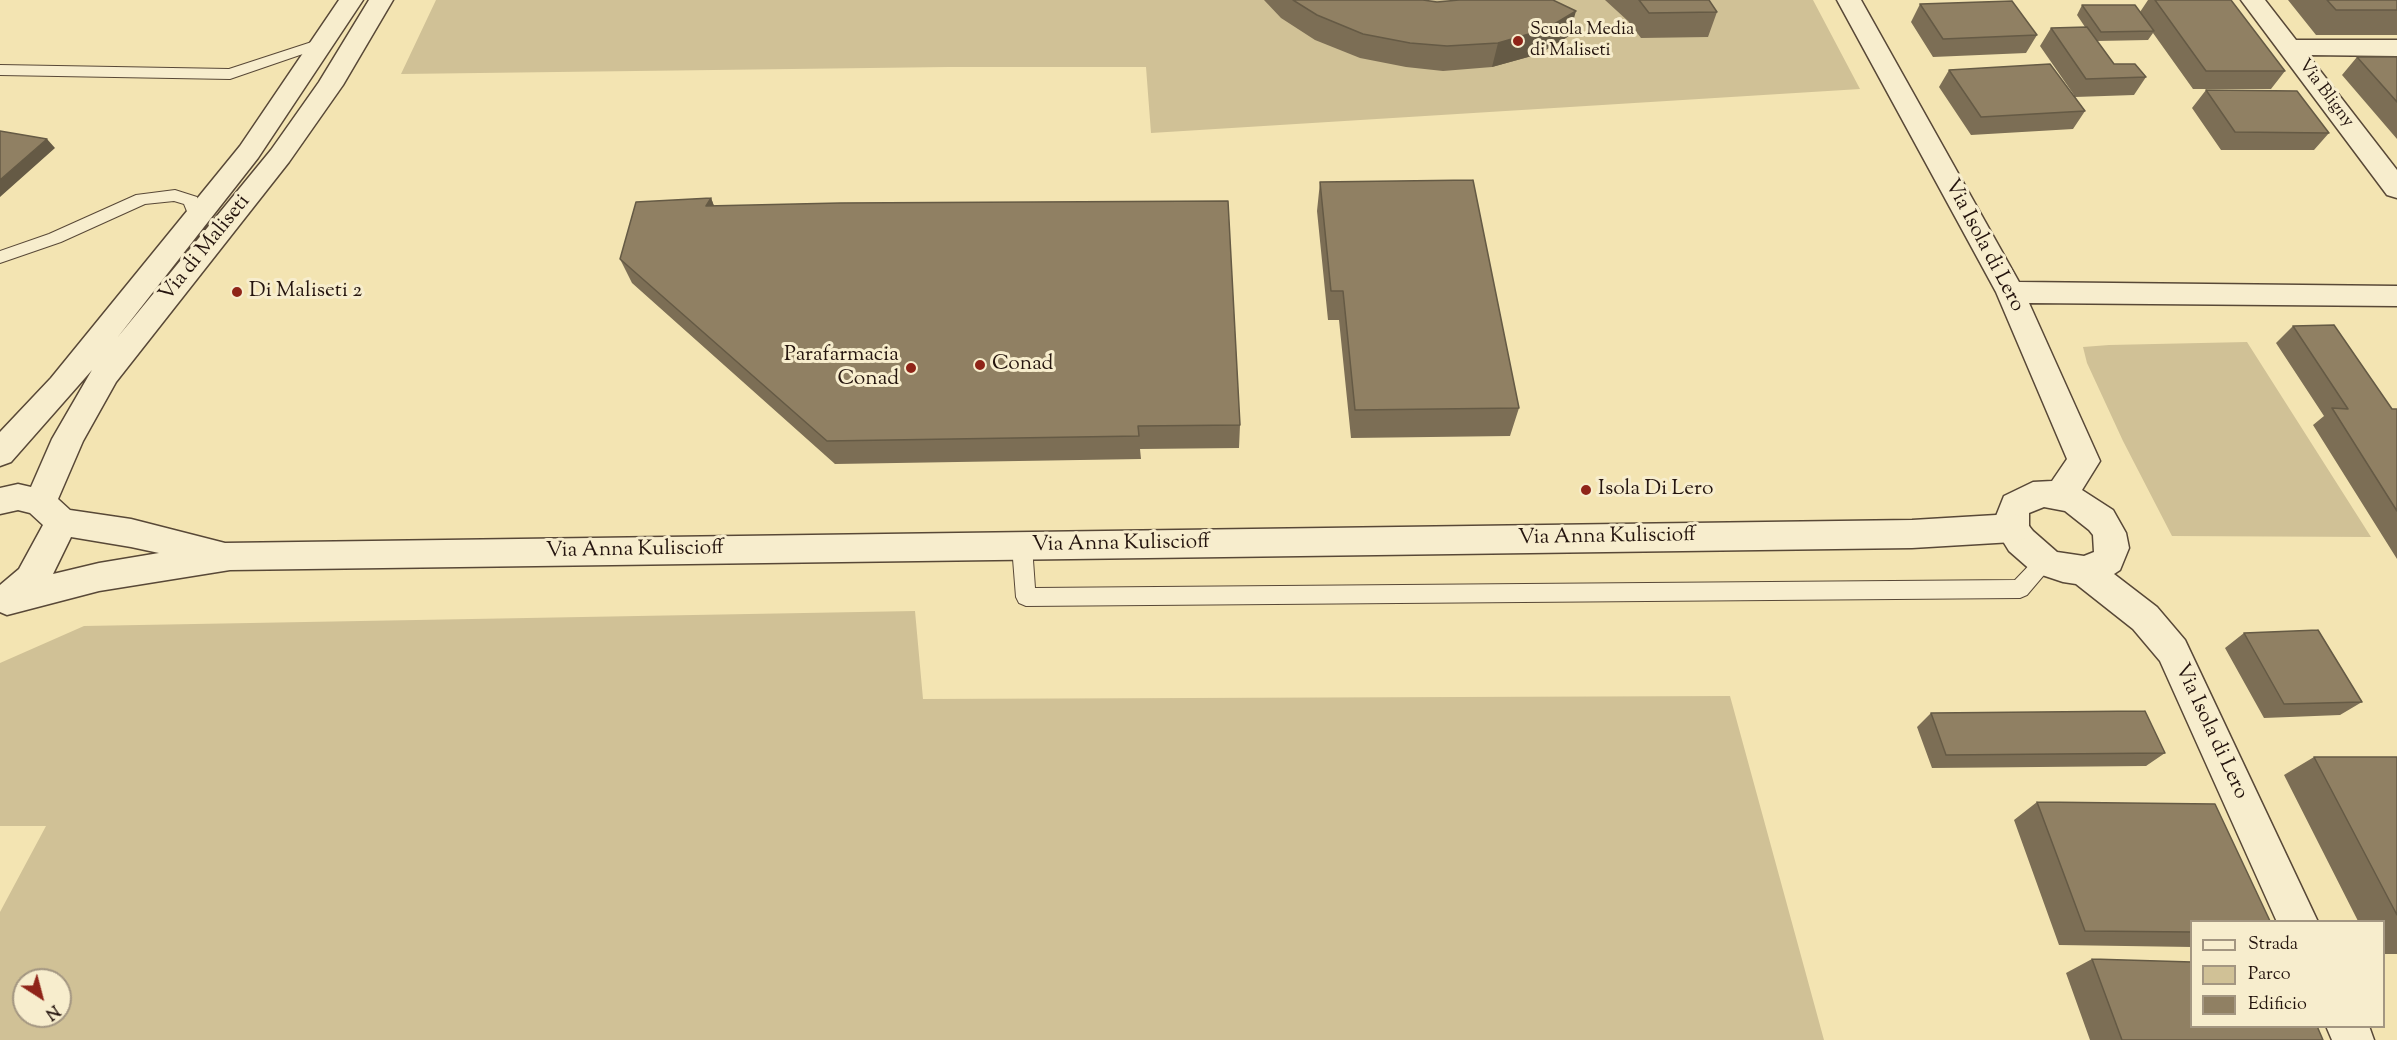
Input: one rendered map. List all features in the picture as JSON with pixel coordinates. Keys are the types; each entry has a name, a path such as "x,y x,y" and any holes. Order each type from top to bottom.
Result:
{"street":[{"name":"Via di Maliseti","path":"0,453 62,386 249,152 351,0"},
{"name":"Via di Maliseti","path":"5,602 35,572 68,439 105,374 280,156 330,85 381,0"},
{"name":"Via Isola di Lero","path":"1849,0 2010,292 2084,461 2060,495"},
{"name":"Via Bligny","path":"2253,0 2397,189"},
{"path":"2288,46 2397,48"},
{"path":"2010,292 2397,296"},
{"path":"2044,494 2060,495 2092,512 2109,533 2112,548 2108,560 2099,567 2084,570 2063,568 2045,562 2021,541 2013,528 2012,516 2021,500 2044,494"},
{"path":"0,501 18,497 50,512 230,556"},
{"name":"Via Anna Kuliscioff","path":"230,556 1912,534 2013,528"},
{"path":"5,602 99,577 230,556"},
{"name":"Via Isola di Lero","path":"2084,570 2145,618 2173,651 2298,920"}],"lane":[{"path":"0,70 230,74 324,42"},
{"path":"0,257 55,238 142,199 175,195 191,201 197,217"},
{"path":"1022,546 1026,597 2020,590 2045,562"}],"green space":[{"path":"436,0 1813,0 1860,89 1151,133 1146,67 948,67 401,74"},
{"path":"2247,342 2371,537 2172,536 2123,441 2087,363 2083,347"},
{"path":"915,611 923,699 1730,696 1824,1040 0,1040 0,912 46,826 0,826 0,663 84,626"}],"building":[{"path":"1293,0 1423,0 1437,2 1553,0 1576,11 1546,29 1498,43 1447,46 1410,43 1363,34 1317,15"},
{"path":"1639,0 1709,0 1717,12 1649,13"},
{"path":"2155,0 2231,0 2285,71 2206,71"},
{"path":"2327,0 2397,0 2397,10 2336,10"},
{"path":"2012,1 2037,35 1943,39 1920,4"},
{"path":"2082,5 2135,5 2154,31 2101,32"},
{"path":"2087,27 2114,64 2135,64 2146,77 2086,79 2051,28"},
{"path":"2357,57 2397,57 2397,102"},
{"path":"2050,64 2085,111 1981,117 1949,70"},
{"path":"2206,90 2297,91 2329,133 2235,132"},
{"path":"0,131 47,139 0,180"},
{"path":"1473,180 1519,408 1355,410 1343,291 1331,291 1320,182"},
{"name":"Conad","path":"711,198 706,206 1228,201 1240,425 1138,426 1139,436 827,441 620,259 636,202"},
{"path":"2334,325 2392,409 2397,409 2397,511 2332,408 2348,409 2293,326"},
{"path":"2318,630 2362,702 2284,704 2244,633"},
{"path":"2145,711 2165,753 1946,755 1931,713"},
{"path":"2314,757 2397,757 2397,915"},
{"path":"2037,802 2215,804 2270,920 2190,920 2190,932 2085,931"},
{"path":"2092,959 2190,962 2190,1028 2318,1028 2323,1040 2122,1040"}],"place":[{"name":"Scuola Media di Maliseti","path":"1518,41"},
{"name":"Di Maliseti 2","path":"237,292"},
{"name":"Conad","path":"980,365"},
{"name":"Parafarmacia Conad","path":"911,368"},
{"name":"Isola Di Lero","path":"1586,490"}]}
